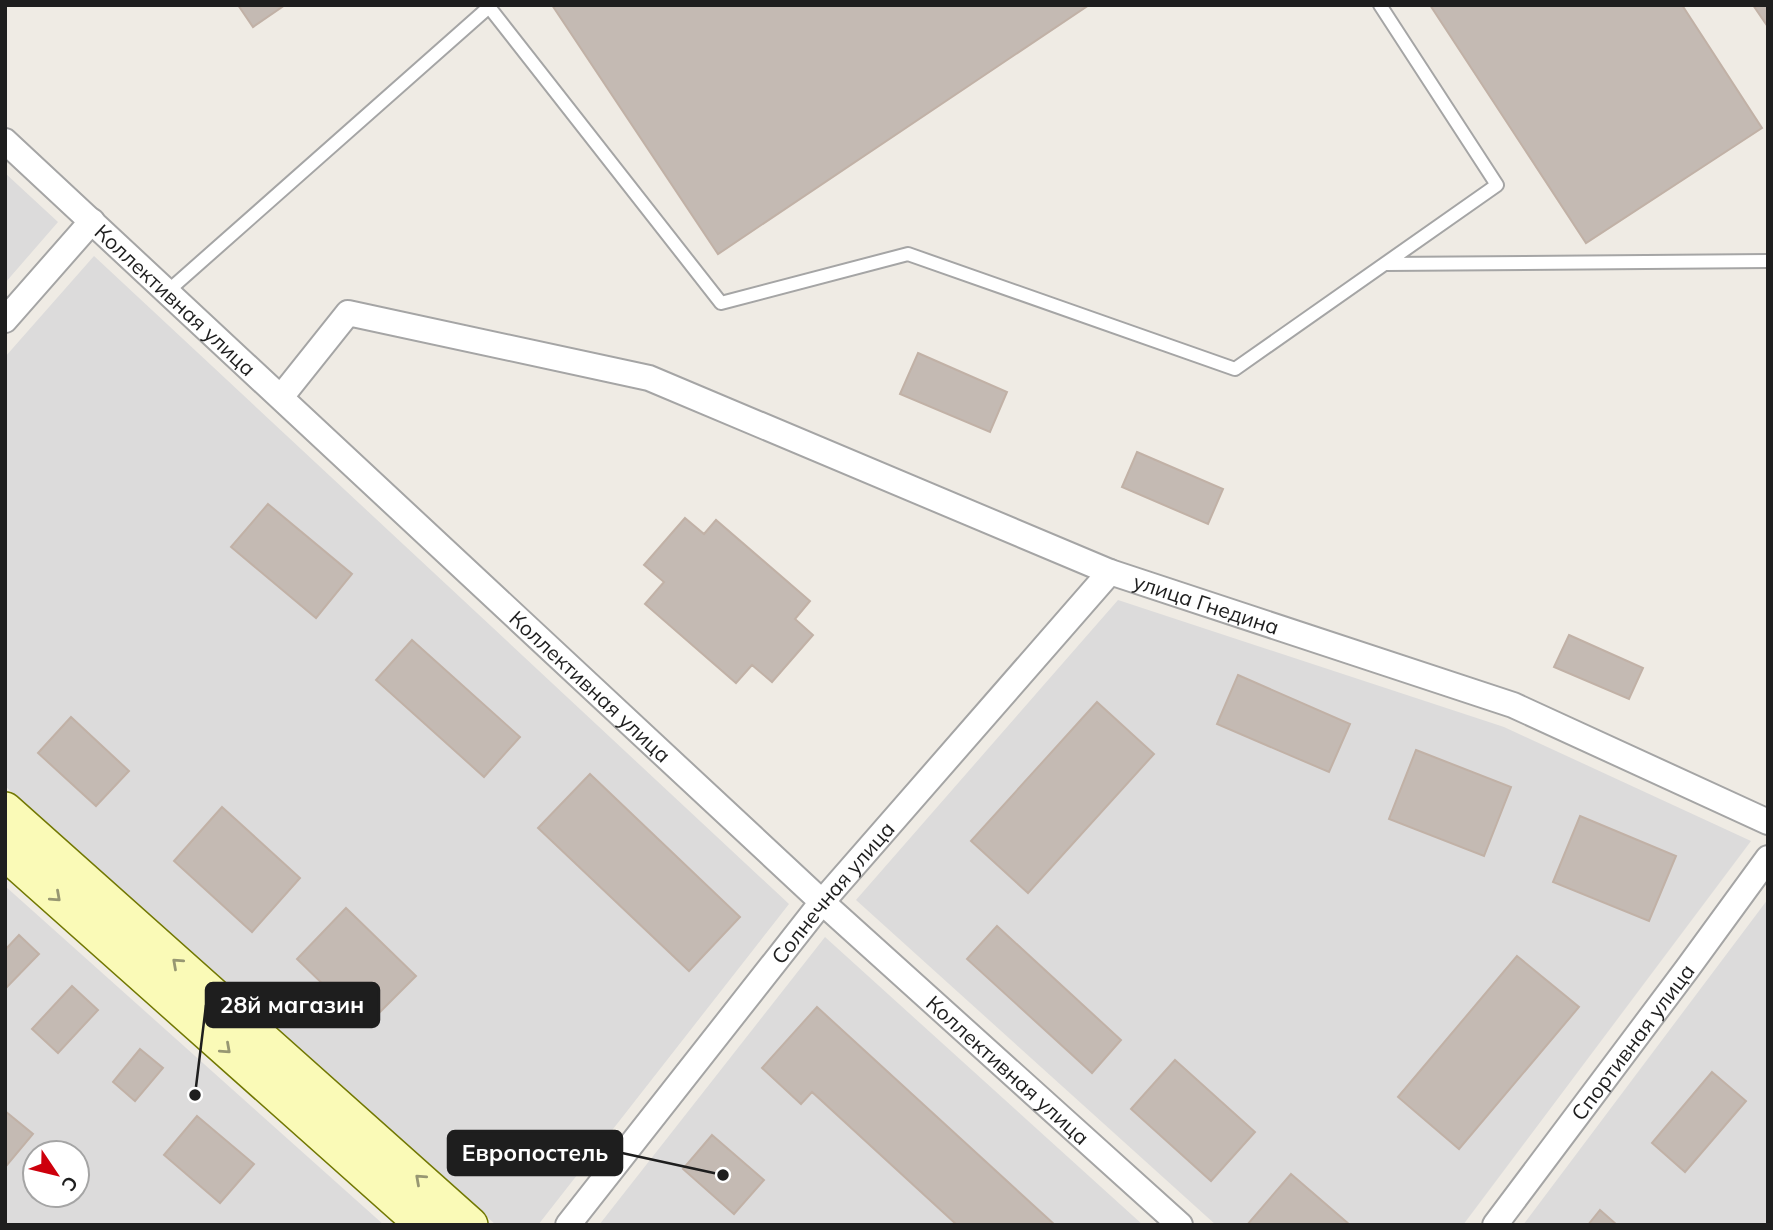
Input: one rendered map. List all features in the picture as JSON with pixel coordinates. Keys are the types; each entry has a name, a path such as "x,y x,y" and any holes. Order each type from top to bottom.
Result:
{"main road":[{"path":"5,810 471,1225"},
{"path":"5,852 424,1225"}],"street":[{"name":"Коллективная улица","path":"5,141 822,902 1180,1225"},
{"path":"5,320 92,221"},
{"name":"улица Гнедина","path":"281,397 348,313 649,378 1110,572 1513,705 1768,822"},
{"name":"Солнечная улица","path":"568,1225 822,902 1110,572"},
{"name":"Спортивная улица","path":"1495,1225 1768,858"}],"lane":[{"path":"168,291 489,7 721,303 908,254 1235,369 1497,185 1380,5"},
{"path":"1385,264 1768,261"}],"shaded area":[{"path":"5,173 58,222 5,283"},
{"path":"94,256 789,904 538,1225 496,1225 5,786 5,357"},
{"path":"1118,600 1504,727 1751,841 1463,1225 1216,1225 856,900"},
{"path":"5,886 384,1225 5,1225"},
{"path":"1768,899 1768,1225 1523,1225"},
{"path":"825,937 1143,1225 599,1225"}],"building":[{"path":"238,5 285,5 253,27"},
{"path":"552,5 1089,5 718,254"},
{"path":"1430,5 1682,5 1762,128 1586,243"},
{"path":"1753,5 1768,5 1768,27"},
{"path":"918,353 1007,392 990,432 900,394"},
{"path":"1137,452 1223,489 1208,524 1122,487"},
{"path":"268,504 352,574 316,618 231,547"},
{"path":"685,518 704,534 716,520 810,601 795,619 813,635 772,682 752,665 736,683 645,604 664,582 644,565"},
{"path":"1569,635 1643,668 1629,699 1554,667"},
{"path":"412,640 520,737 484,777 376,680"},
{"path":"1238,675 1350,724 1329,772 1217,724"},
{"path":"1097,702 1154,754 1028,893 971,841"},
{"path":"71,717 129,771 96,806 38,753"},
{"path":"1416,750 1511,787 1484,856 1389,819"},
{"path":"590,774 740,917 689,971 538,828"},
{"path":"222,807 300,878 252,932 174,861"},
{"path":"1580,816 1676,856 1649,921 1553,882"},
{"path":"346,908 416,976 366,1026 297,959"},
{"path":"997,926 1121,1040 1092,1073 967,959"},
{"path":"19,935 39,954 5,989 5,950"},
{"path":"1517,956 1579,1007 1459,1149 1398,1097"},
{"path":"72,986 98,1010 58,1053 32,1029"},
{"path":"817,1007 1055,1225 957,1225 812,1092 801,1104 762,1068"},
{"path":"140,1049 163,1068 135,1101 113,1082"},
{"path":"1175,1060 1255,1132 1211,1181 1131,1109"},
{"path":"1712,1072 1746,1101 1685,1172 1652,1143"},
{"path":"5,1111 33,1134 29,1139 21,1139 21,1148 7,1165"},
{"path":"197,1116 254,1164 220,1203 164,1155"},
{"path":"712,1135 764,1180 734,1214 683,1169"},
{"path":"1291,1174 1350,1225 1247,1225"},
{"path":"1600,1210 1617,1225 1588,1225"}],"place":[{"name":"28й магазин","path":"195,1095"},
{"name":"Европостель","path":"723,1175"}]}
